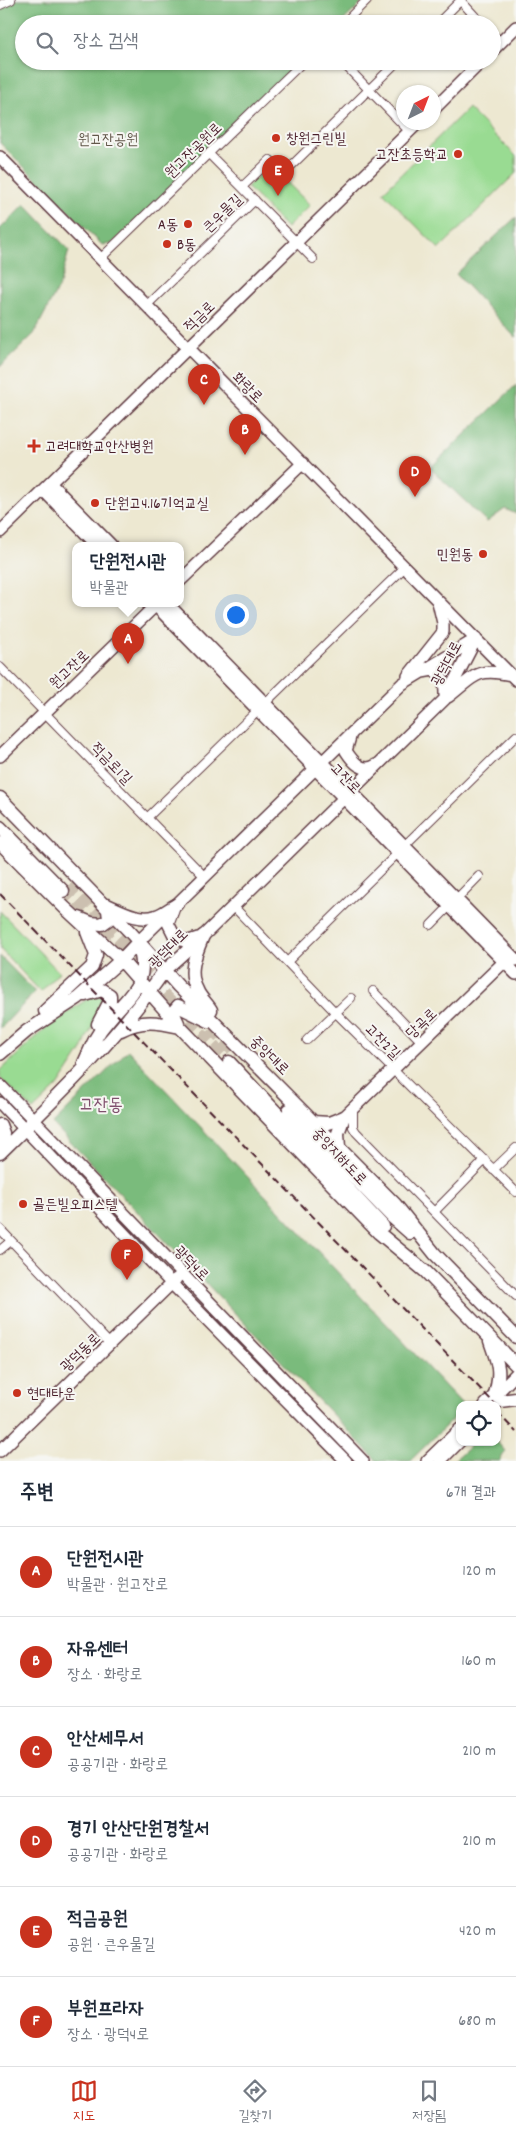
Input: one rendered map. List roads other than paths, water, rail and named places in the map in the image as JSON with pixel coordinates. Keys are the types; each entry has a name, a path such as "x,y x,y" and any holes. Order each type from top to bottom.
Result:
{"main road":[{"name":"중앙대로","path":"0,798 131,933 164,971 395,1204 435,1254 514,1334"},
{"path":"0,811 67,887 0,827"},
{"path":"0,843 65,908 121,960 148,994 379,1233 426,1272 516,1365"},
{"path":"105,906 147,918 157,916 176,904"},
{"path":"65,908 84,921 102,924 109,918 105,906"},
{"path":"27,1031 34,1020 92,967 96,955 87,936 87,929"},
{"path":"203,936 192,962 192,975 196,990 210,1007 218,1026"},
{"path":"94,1039 107,1021 128,1000 139,982 142,960 138,942"},
{"name":"광덕대로","path":"0,1054 27,1031 78,998 121,960 138,942"},
{"name":"광덕대로","path":"0,1153 81,1071 136,1011 164,971"},
{"path":"78,998 98,990 105,990 110,995 110,1002 99,1023 81,1071"},
{"path":"180,1027 173,1014 174,1009 178,1006 218,1026"},
{"path":"117,1032 133,1024 144,1022 156,1022 180,1027"},
{"name":"중앙지하도로","path":"426,1272 233,1058 393,1218 435,1254"},
{"path":"313,1122 329,1123 349,1113"},
{"path":"339,1148 338,1132 349,1113"},
{"path":"0,1125 3,1133 0,1143"},
{"path":"488,1336 499,1365 498,1384 494,1401"},
{"path":"501,1401 516,1399"}],"street":[{"path":"0,6 11,0"},
{"path":"352,15 367,0"},
{"path":"445,15 460,0 474,15"},
{"path":"501,42 516,27"},
{"name":"원고잔공원로","path":"100,259 295,70"},
{"path":"350,70 410,132"},
{"name":"큰우물길","path":"146,306 255,200 242,187 270,160 284,173 389,70"},
{"path":"441,102 473,70"},
{"name":"적금로","path":"0,532 410,132"},
{"path":"209,154 242,187"},
{"name":"화랑로","path":"0,157 514,678"},
{"path":"255,200 313,259"},
{"path":"184,577 302,464"},
{"path":"47,487 94,542"},
{"path":"47,487 108,542"},
{"path":"147,818 405,567"},
{"path":"402,684 443,632 438,601"},
{"name":"원고잔로","path":"0,756 154,607"},
{"name":"고잔로","path":"162,607 320,765 453,903 512,957 516,974"},
{"name":"광덕대로","path":"138,942 402,684 476,639"},
{"name":"광덕대로","path":"164,971 203,936 445,699 476,639"},
{"name":"적금로1길","path":"0,667 204,877"},
{"path":"419,672 432,670 442,676 446,684 445,699"},
{"path":"445,699 470,679 485,671 514,678"},
{"path":"350,735 346,751 359,766 365,769 378,764"},
{"path":"287,962 516,736"},
{"path":"431,925 479,876"},
{"path":"176,904 169,916 168,923 174,935 186,942 203,936"},
{"name":"고잔2길","path":"232,906 516,1192"},
{"name":"당곡로","path":"349,1113 392,1069 512,957"},
{"path":"373,991 422,1042"},
{"path":"307,1040 351,998"},
{"name":"광덕4로","path":"0,1085 29,1124 172,1284 346,1461"},
{"name":"광덕4로","path":"0,1103 29,1124 181,1274 363,1461"},
{"path":"349,1113 356,1132 516,1296"},
{"path":"493,1170 516,1148"},
{"path":"435,1211 485,1160"},
{"path":"0,1229 110,1344"},
{"path":"0,1250 11,1240"},
{"name":"광덕동로","path":"0,1451 181,1274"},
{"path":"495,1401 516,1374"},
{"path":"495,1401 516,1385"},
{"path":"427,1461 456,1433"},
{"path":"440,1461 456,1445"}],"tunnel":[{"path":"71,883 167,983"},
{"path":"63,891 229,1062"},
{"path":"199,1015 237,1055"}],"railway":[{"path":"0,894 492,1401"},
{"path":"501,1416 516,1432"}],"place":[{"name":"창원그린빌","path":"276,138"},
{"name":"고잔초등학교","path":"458,154"},
{"name":"적금공원","path":"278,196"},
{"name":"A동","path":"188,224"},
{"name":"B동","path":"167,244"},
{"name":"안산세무서","path":"204,405"},
{"name":"고려대학교안산병원","path":"34,446"},
{"name":"자유센터","path":"245,455"},
{"name":"경기 안산단원경찰서","path":"415,497"},
{"name":"단원고4.16기억교실","path":"95,503"},
{"name":"민원동","path":"483,554"},
{"name":"단원전시관","path":"128,664"},
{"name":"골든빌오피스텔","path":"23,1204"},
{"name":"부원프라자","path":"127,1280"},
{"name":"현대타운","path":"17,1393"}],"district":[{"name":"고잔동","path":"101,1104"}],"park label":[{"name":"원고잔공원","path":"108,139"}]}
